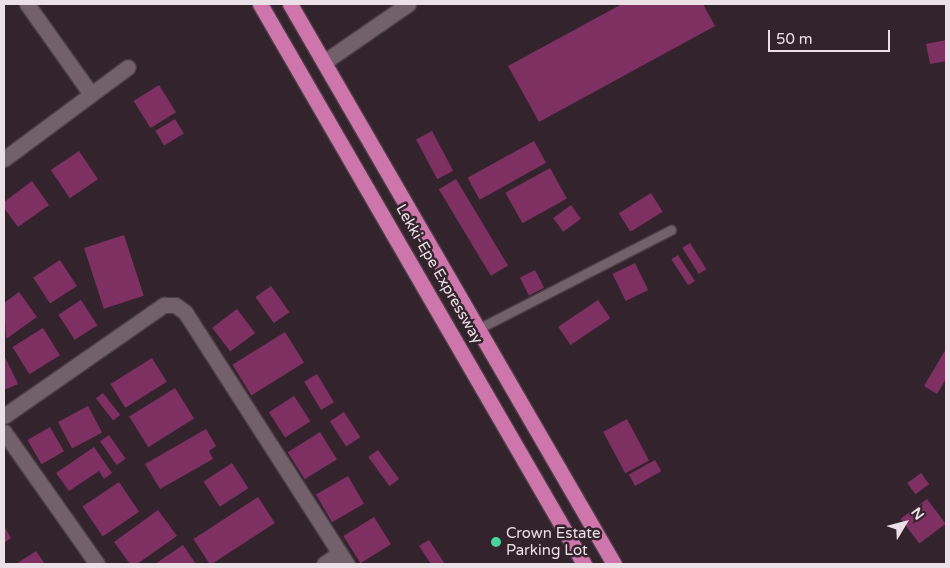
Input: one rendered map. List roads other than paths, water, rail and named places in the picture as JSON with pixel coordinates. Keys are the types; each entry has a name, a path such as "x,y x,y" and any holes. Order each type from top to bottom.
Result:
{"highway":[{"name":"Lekki-Epe Expressway","path":"260,4 584,564"},
{"name":"Lekki-Epe Expressway","path":"290,4 614,564"}],"street":[{"path":"26,4 91,94"},
{"path":"324,62 408,4"},
{"path":"6,153 128,67"},
{"path":"4,416 164,305 175,305 185,312 344,559 324,564"},
{"path":"4,432 97,564"}],"lane":[{"path":"478,329 672,230"}],"place":[{"name":"Crown Estate Parking Lot","path":"496,542"}]}
